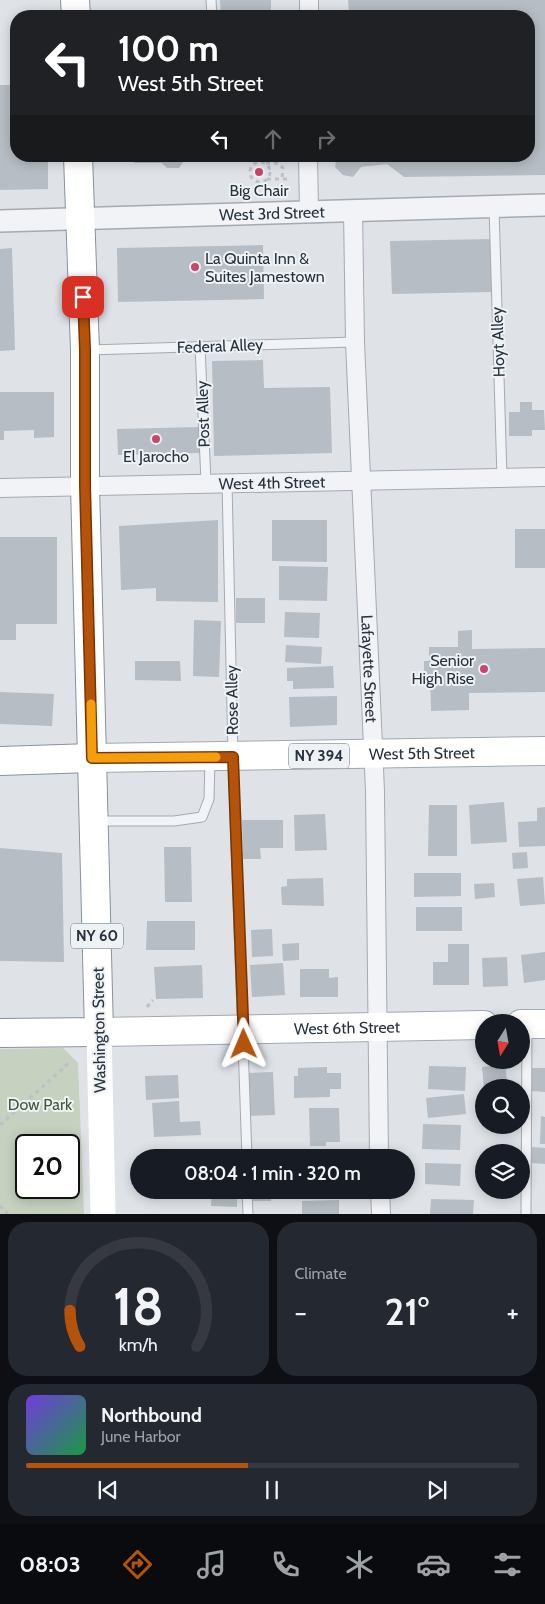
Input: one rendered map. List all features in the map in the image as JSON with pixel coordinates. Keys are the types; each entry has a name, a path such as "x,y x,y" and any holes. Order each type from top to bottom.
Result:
{"main road":[{"name":"Washington Street","path":"78,162 85,350 85,485 103,1214"},
{"name":"West 5th Street","path":"0,761 545,751"},
{"name":"West 6th Street","path":"0,1033 475,1025"}],"street":[{"path":"308,162 309,212"},
{"name":"West 3rd Street","path":"0,221 545,205"},
{"name":"Lafayette Street","path":"353,210 360,482 373,755 379,1149"},
{"name":"West 4th Street","path":"0,488 206,482 360,482 545,477"},
{"path":"380,1199 381,1214"}],"lane":[{"name":"Hoyt Alley","path":"494,206 502,478"},
{"name":"Federal Alley","path":"85,350 355,342"},
{"name":"Post Alley","path":"200,346 206,482"},
{"name":"Rose Alley","path":"228,482 221,757 243,1028 247,1149"},
{"path":"94,821 174,821 202,818 221,757"},
{"path":"526,1214 531,1024"},
{"path":"247,1199 248,1214"}],"path":[{"path":"257,162 251,166 250,176 257,183 266,179 297,179"},
{"path":"262,162 277,163 283,168 282,179"},
{"path":"266,163 270,173 266,179"},
{"path":"147,1007 154,1000"},
{"path":"0,1125 70,1062"},
{"path":"0,1206 8,1214"}],"green space":[{"name":"Dow Park","path":"63,1048 78,1063 84,1214 0,1214 0,1049"}],"building":[{"path":"220,0 271,0 271,10 221,10"},
{"path":"348,0 545,0 545,175 404,177 387,164 361,167 353,177 343,175 335,167 336,162 535,162 535,10 349,10"},
{"path":"0,85 10,85 10,162 48,162 48,189 0,190"},
{"path":"134,162 183,162 179,168 167,168 162,163"},
{"path":"492,239 492,292 392,294 390,241"},
{"path":"263,245 264,299 118,302 117,248"},
{"path":"12,248 15,350 0,351 0,249"},
{"path":"263,360 264,388 330,387 332,453 214,456 212,361"},
{"path":"0,392 54,392 54,437 34,438 34,430 4,431 4,440 0,440"},
{"path":"520,402 532,402 532,410 544,410 545,430 532,430 532,436 509,436 509,412 520,412"},
{"path":"200,427 201,453 118,455 117,429"},
{"path":"218,520 218,602 156,601 156,588 121,590 119,526"},
{"path":"272,520 327,520 327,562 272,561"},
{"path":"515,529 545,529 545,568 515,568"},
{"path":"0,537 57,537 57,624 16,624 16,640 0,640"},
{"path":"279,566 328,567 327,601 279,600"},
{"path":"236,598 265,598 265,623 236,623"},
{"path":"285,612 320,613 319,638 284,637"},
{"path":"194,620 221,621 219,677 193,676"},
{"name":"Senior High Rise","path":"472,630 472,649 545,648 545,692 469,693 469,710 431,711 430,676 424,677 424,661 429,661 429,647 458,647 458,631"},
{"path":"286,645 322,647 321,664 285,662"},
{"path":"135,661 180,661 181,681 135,680"},
{"path":"333,666 334,688 293,689 293,681 287,681 287,668"},
{"path":"0,692 54,694 52,726 0,724"},
{"path":"337,696 337,725 290,727 289,697"},
{"path":"504,802 507,842 471,844 469,805"},
{"path":"429,805 457,805 457,856 428,856"},
{"path":"545,807 545,846 519,847 518,822 537,821 537,808"},
{"path":"325,814 327,850 295,851 294,815"},
{"path":"242,820 283,820 283,848 260,848 261,859 243,859"},
{"path":"164,847 191,847 192,902 165,902"},
{"path":"0,848 62,853 64,962 0,961"},
{"path":"527,852 528,868 513,869 512,853"},
{"path":"414,873 461,873 461,896 414,897"},
{"path":"543,877 545,904 520,906 517,879"},
{"path":"323,878 324,906 282,905 281,887 287,886 287,879"},
{"path":"494,883 495,897 475,899 474,884"},
{"path":"416,907 462,907 462,931 416,931"},
{"path":"147,921 195,921 195,950 146,950"},
{"path":"272,929 273,956 252,957 251,930"},
{"path":"299,943 299,960 283,961 282,944"},
{"path":"448,944 469,944 469,985 433,985 433,962 448,962"},
{"path":"545,952 545,980 524,983 521,955"},
{"path":"507,957 508,986 483,987 482,958"},
{"path":"283,963 285,995 252,997 250,965"},
{"path":"202,965 203,998 156,999 154,967"},
{"path":"300,969 329,969 329,978 338,977 338,997 300,997"},
{"path":"429,1066 466,1067 465,1091 428,1089"},
{"path":"327,1067 327,1073 341,1073 341,1089 330,1089 330,1097 294,1098 294,1076 298,1076 298,1068"},
{"path":"532,1068 545,1068 545,1092 532,1091"},
{"path":"482,1069 506,1069 507,1079 483,1079"},
{"path":"273,1072 275,1115 249,1116 248,1073"},
{"path":"178,1075 179,1098 146,1100 145,1076"},
{"path":"464,1094 466,1114 428,1118 426,1098"},
{"path":"179,1101 180,1122 200,1121 201,1135 154,1137 152,1103"},
{"path":"309,1108 339,1108 340,1142 326,1142 326,1146 310,1146"},
{"path":"541,1116 545,1117 545,1144 540,1144"},
{"path":"423,1124 461,1125 460,1150 422,1149"},
{"path":"532,1147 545,1148 545,1164 531,1163"},
{"path":"425,1163 461,1164 460,1186 425,1184"},
{"path":"211,1199 237,1199 237,1207 211,1206"},
{"path":"253,1199 271,1199 271,1201 253,1201"},
{"path":"431,1199 474,1200 473,1214 430,1214"},
{"path":"339,1200 339,1214 302,1214 302,1201"}],"slow traffic":[{"path":"91,704 92,758 216,757"}],"place":[{"name":"Big Chair","path":"259,172"},
{"name":"La Quinta Inn & Suites Jamestown","path":"195,267"},
{"name":"El Jarocho","path":"156,439"},
{"name":"Senior High Rise","path":"484,669"}],"route":[{"path":"83,297 85,485 92,758 233,757 244,1044"}]}
